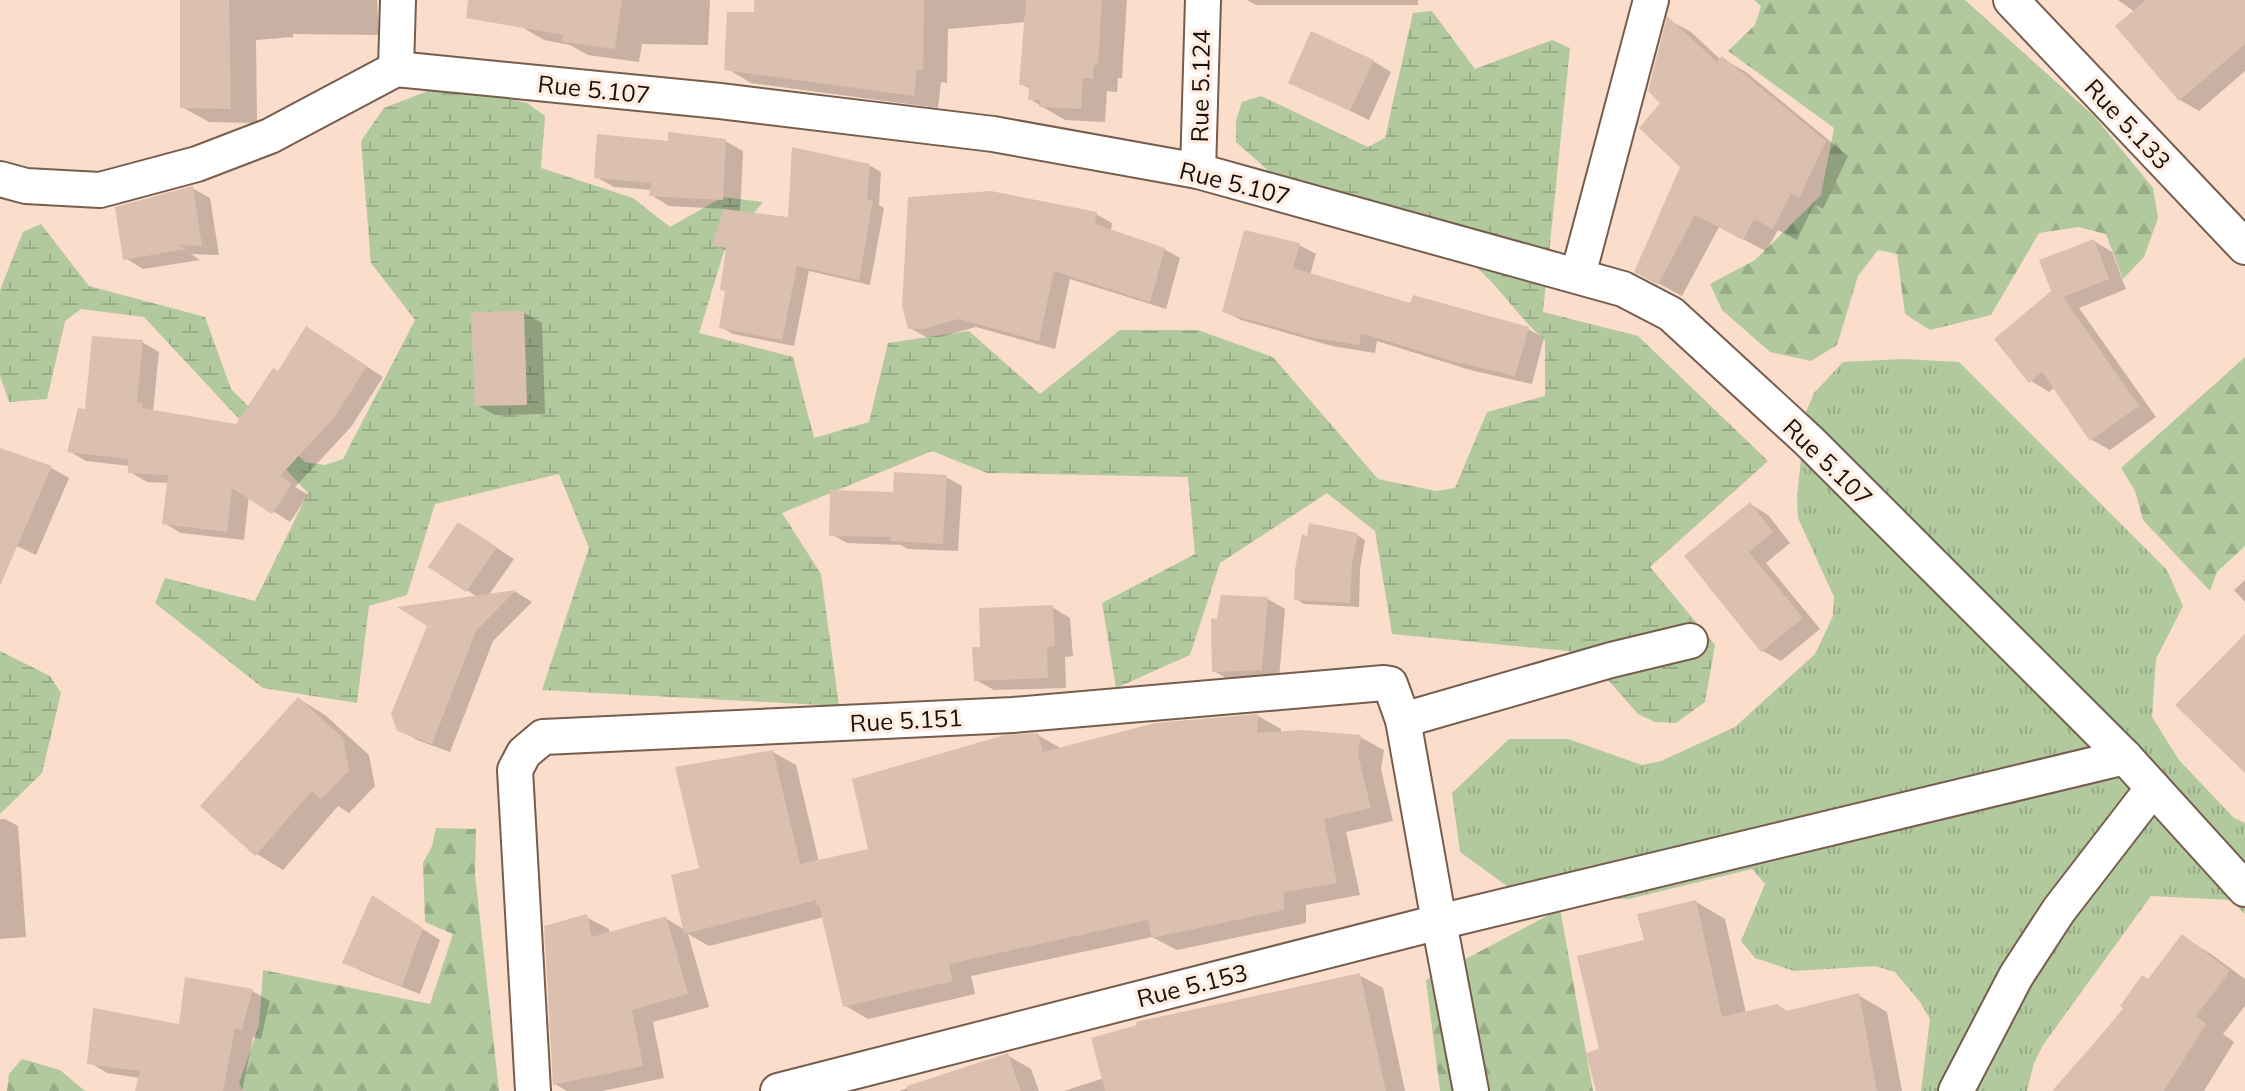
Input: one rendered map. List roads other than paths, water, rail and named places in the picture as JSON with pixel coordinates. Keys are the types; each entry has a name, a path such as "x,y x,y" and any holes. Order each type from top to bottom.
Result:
{"street":[{"path":"0,179 26,186 100,190 197,164 270,136 396,69 398,0"},
{"name":"Rue 5.124","path":"1198,171 1203,0"},
{"path":"1578,275 1651,0"},
{"name":"Rue 5.133","path":"2011,0 2245,247"},
{"name":"Rue 5.107","path":"396,69 720,101 993,134 1198,171 1623,289 1671,314 1809,441 2125,757 2245,889"},
{"path":"1403,720 1611,660 1690,641"},
{"name":"Rue 5.151","path":"533,1091 515,770 524,753 543,737 1013,715 1390,684 1403,720 1439,922"},
{"name":"Rue 5.153","path":"778,1091 1439,922 2125,757"},
{"path":"1956,1091 2016,976 2059,910 2153,788"},
{"path":"1439,922 1471,1091"}]}
